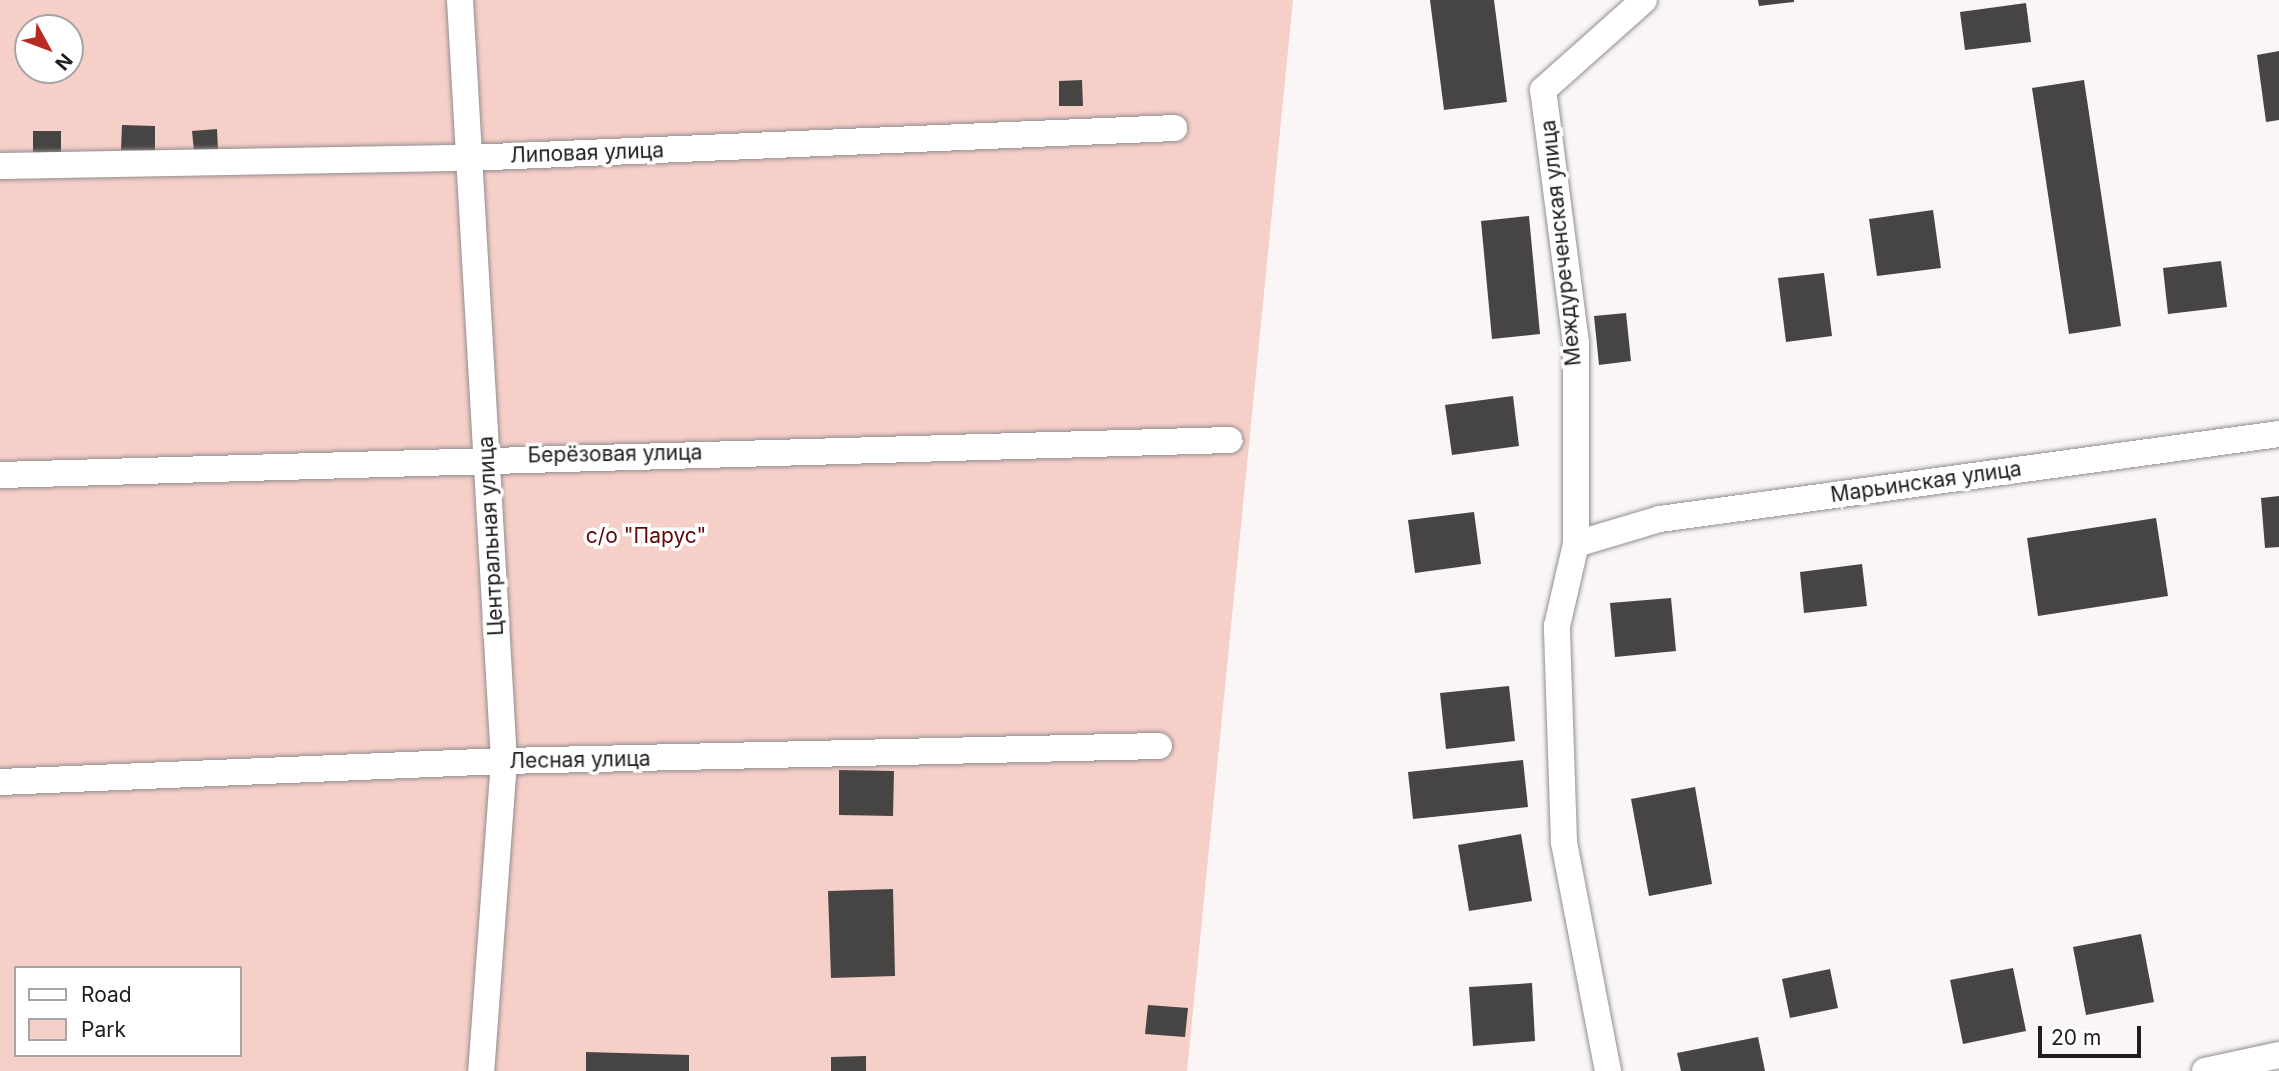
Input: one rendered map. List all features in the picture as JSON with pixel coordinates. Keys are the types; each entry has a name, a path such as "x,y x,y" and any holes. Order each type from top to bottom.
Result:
{"street":[{"name":"Центральная улица","path":"460,0 504,761 481,1071"},
{"name":"Междуреченская улица","path":"1608,1071 1564,842 1557,626 1576,544 1576,344 1543,90 1644,0"},
{"name":"Липовая улица","path":"0,166 468,158 1174,128"},
{"name":"Марьинская улица","path":"1576,544 1660,519 2279,434"},
{"name":"Берёзовая улица","path":"0,474 486,457 1230,440"},
{"name":"Лесная улица","path":"0,782 504,761 1159,746"},
{"path":"2205,1071 2279,1055"}],"green space":[{"name":"с/о \"Парус\"","path":"0,0 1293,0 1187,1071 0,1071"}],"building":[{"path":"1430,0 1494,0 1507,102 1444,110"},
{"path":"1758,0 1794,0 1794,2 1759,6"},
{"path":"2026,3 2031,42 1965,50 1960,12"},
{"path":"2279,51 2279,120 2266,122 2257,55"},
{"path":"1082,80 1083,106 1059,106 1059,81"},
{"path":"2084,80 2121,326 2069,334 2032,88"},
{"path":"122,125 155,126 155,151 121,150"},
{"path":"217,129 218,150 194,151 192,131"},
{"path":"33,131 61,131 61,154 33,154"},
{"path":"1933,210 1941,268 1877,276 1869,219"},
{"path":"1529,216 1540,334 1492,339 1481,221"},
{"path":"2221,261 2227,307 2168,314 2163,268"},
{"path":"1824,273 1832,336 1786,342 1778,278"},
{"path":"1626,313 1631,361 1599,365 1594,316"},
{"path":"1513,396 1519,446 1452,455 1445,405"},
{"path":"2279,496 2279,547 2265,548 2261,498"},
{"path":"1474,512 1481,564 1415,573 1408,520"},
{"path":"2156,518 2168,596 2038,616 2027,538"},
{"path":"1862,564 1867,606 1804,613 1800,572"},
{"path":"1671,598 1676,651 1615,657 1610,603"},
{"path":"1509,686 1515,741 1446,749 1440,693"},
{"path":"1523,760 1528,807 1413,819 1408,772"},
{"path":"839,770 894,771 893,816 839,815"},
{"path":"1695,787 1712,884 1649,896 1631,799"},
{"path":"1521,834 1532,901 1469,911 1458,845"},
{"path":"893,889 895,976 831,978 828,891"},
{"path":"2141,934 2154,1002 2086,1015 2073,947"},
{"path":"2013,968 2026,1031 1963,1044 1950,980"},
{"path":"1830,969 1838,1008 1790,1018 1782,979"},
{"path":"1532,983 1535,1041 1473,1046 1469,987"},
{"path":"1148,1005 1188,1008 1185,1037 1145,1034"},
{"path":"1758,1037 1765,1071 1681,1071 1677,1053"},
{"path":"586,1052 689,1055 689,1071 586,1071"},
{"path":"866,1056 866,1071 831,1071 831,1057"}]}
